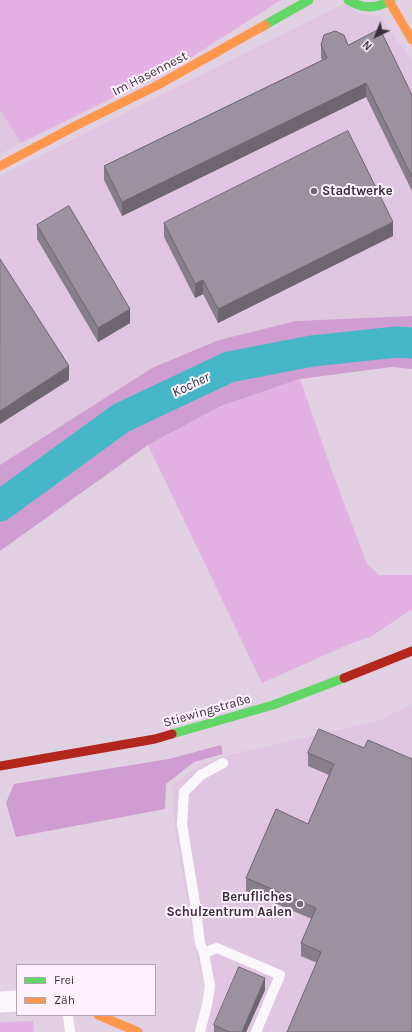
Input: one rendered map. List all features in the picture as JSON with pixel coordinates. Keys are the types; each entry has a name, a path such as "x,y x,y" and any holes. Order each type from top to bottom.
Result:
{"street":[{"name":"Im Hasennest","path":"0,166 77,125 156,86 309,0"},
{"path":"348,0 359,6 370,8 380,6 390,1 412,40"},
{"name":"Stiewingstraße","path":"0,766 155,739 273,706 412,650"},
{"path":"0,1002 16,1001"},
{"path":"101,1016 138,1032"}],"lane":[{"path":"200,1032 210,986 204,953 200,943 182,824 184,792 202,775 223,763"},
{"path":"204,953 217,948 280,976 256,1032"},
{"path":"68,1016 70,1032"}],"shaded area":[{"path":"0,0 281,0 179,65 21,143 0,110"},
{"name":"Stadtwerke","path":"345,3 359,14 381,17 412,61 412,316 296,321 152,368 0,465 0,176"},
{"path":"0,110 21,143 0,154"},
{"path":"412,316 412,369 391,367 300,379 221,406 148,445 0,551 0,465 152,368 219,340 296,321"},
{"path":"300,379 332,471 367,564 379,575 412,575 412,609 372,636 347,645 262,683 148,445 221,406"},
{"name":"Berufliches Schulzentrum Aalen","path":"412,704 412,1032 200,1032 210,986 200,972 176,836 172,785 197,767 233,754 378,721"},
{"path":"221,745 223,754 194,762 166,784 165,809 16,837 6,803 14,784 169,759"},
{"path":"33,1021 34,1032 0,1032 0,1022"}],"building":[{"path":"380,29 412,95 412,177 366,83 122,202 104,166 327,58 321,45 324,35 335,31 344,35 348,45"},
{"name":"Stadtwerke","path":"348,131 393,222 218,309 203,280 195,284 164,223"},
{"path":"69,206 130,309 98,328 37,225"},
{"path":"0,259 69,366 0,411"},
{"path":"319,729 364,748 368,740 412,759 412,1032 287,1032 321,952 301,943 316,908 246,878 276,809 308,824 334,764 308,753"},
{"path":"239,967 265,978 242,1032 229,1032 214,1025"}],"waterway":[{"name":"Kocher","path":"0,506 121,418 229,367 312,351 397,342 412,343"}],"traffic: fast":[{"path":"265,25 309,0"},
{"path":"348,0 359,5 370,7 380,5 391,0"},
{"path":"172,734 273,705 344,678"}],"traffic: slow":[{"path":"389,1 412,40"},
{"path":"0,166 77,125 156,86 265,25"},
{"path":"100,1016 138,1032"}],"traffic: jam":[{"path":"344,678 412,651"},
{"path":"0,766 155,739 172,734"}],"place":[{"name":"Stadtwerke","path":"314,191"},
{"name":"Berufliches Schulzentrum Aalen","path":"300,904"}]}
